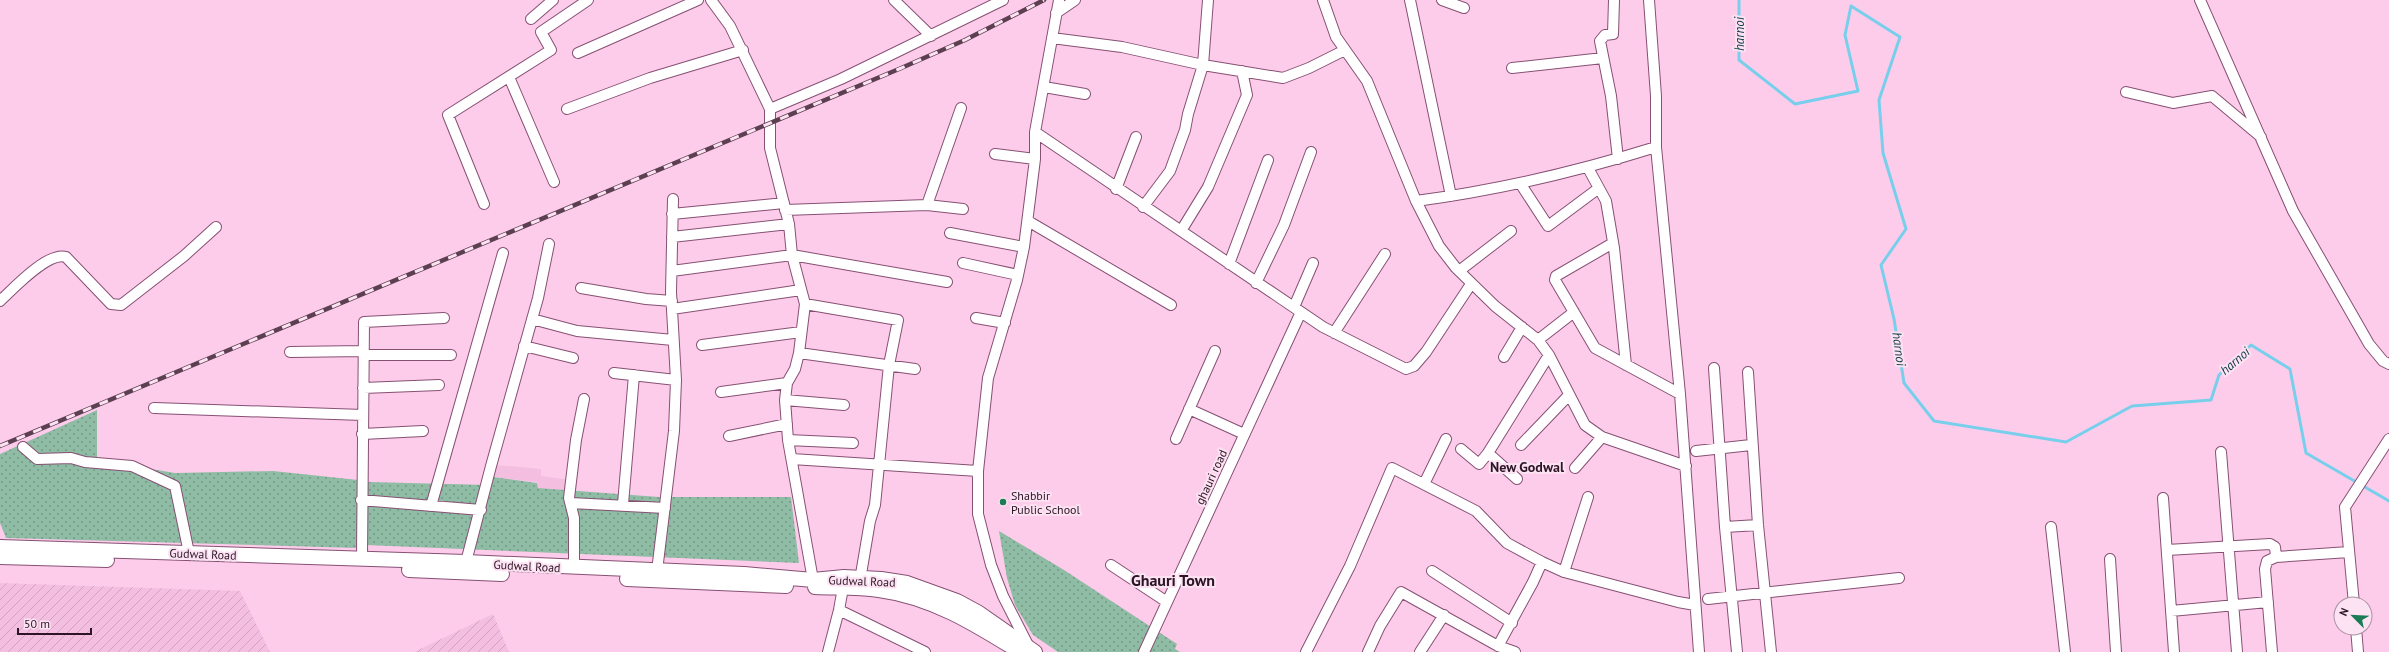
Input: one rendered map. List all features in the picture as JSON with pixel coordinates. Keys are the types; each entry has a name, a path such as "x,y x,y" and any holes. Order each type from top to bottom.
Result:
{"main road":[{"name":"Gudwal Road","path":"0,547 466,562 574,568 744,574 843,583 907,595 936,604 1029,651"},
{"name":"Gudwal Road","path":"0,557 843,583 860,580 888,580 931,591 979,613 1029,651"}],"street":[{"path":"531,19 553,0"},
{"path":"484,204 448,115 551,50 541,32 588,0"},
{"path":"578,53 698,0"},
{"path":"711,0 730,26 753,77 770,109 770,148 789,224 792,255 805,304 796,369 787,383 785,400 788,440 813,580"},
{"path":"894,0 931,36"},
{"path":"770,109 798,99 1003,0"},
{"path":"1029,651 1003,596 991,565 978,514 978,471 988,378 1005,323 1024,247 1035,159 1035,132 1059,0"},
{"path":"1056,13 1075,0"},
{"path":"1143,207 1170,170 1185,130 1188,114 1203,65 1208,0"},
{"path":"1323,0 1336,37 1367,81 1416,201 1439,246 1471,284 1538,340 1549,355 1585,425 1602,437 1686,466"},
{"path":"1410,0 1451,196"},
{"path":"1442,0 1464,8"},
{"path":"1614,0 1613,34 1605,35 1600,41 1604,58 1618,159"},
{"path":"1649,0 1656,96 1656,147 1680,394 1699,652"},
{"path":"2200,0 2293,211 2369,344 2383,361 2389,364"},
{"path":"1052,38 1122,47 1203,65 1270,77 1292,76 1345,50"},
{"path":"566,109 650,78 742,50"},
{"path":"1512,68 1604,58"},
{"path":"1182,231 1208,187 1247,95 1242,71"},
{"path":"509,77 554,182"},
{"path":"1044,87 1085,94"},
{"path":"2126,92 2173,103 2212,96 2262,138"},
{"path":"927,206 960,108"},
{"path":"1035,132 1143,207 1182,231 1297,310 1334,333 1406,369 1414,366 1471,284"},
{"path":"1116,188 1136,137"},
{"path":"1416,201 1520,183 1588,168 1656,147"},
{"path":"1256,283 1284,225 1311,152"},
{"path":"996,154 1035,159"},
{"path":"1229,264 1268,160"},
{"path":"1588,168 1606,201 1613,243 1626,365"},
{"path":"1520,183 1548,226 1599,188"},
{"path":"657,571 674,431 676,380 672,305 673,199"},
{"path":"672,214 785,207 927,206 963,209"},
{"path":"1028,221 1171,305"},
{"path":"672,237 789,224"},
{"path":"0,301 46,261 62,256 66,257 111,304 122,304 184,256 216,227"},
{"path":"1459,271 1511,231"},
{"path":"950,233 1024,247"},
{"path":"1613,243 1556,276 1555,280 1595,348 1680,394"},
{"path":"466,562 532,319 549,244"},
{"path":"431,506 503,253"},
{"path":"1334,333 1385,254"},
{"path":"672,271 792,255 946,282"},
{"path":"963,263 1018,275"},
{"name":"ghauri road","path":"1144,652 1244,434 1297,310 1313,264"},
{"path":"581,288 672,305 801,290"},
{"path":"805,304 898,320 889,365 875,505 870,522 860,580"},
{"path":"1538,340 1574,312"},
{"path":"362,558 364,322 444,318"},
{"path":"976,318 1005,323"},
{"path":"532,319 577,331 673,340"},
{"path":"1504,357 1522,326"},
{"path":"702,345 801,332"},
{"path":"524,346 573,358"},
{"path":"1176,439 1215,351"},
{"path":"290,352 451,355"},
{"path":"799,352 915,369"},
{"path":"1462,449 1479,464 1488,453 1549,355"},
{"path":"1714,368 1725,527 1737,652"},
{"path":"1748,372 1751,444 1771,652"},
{"path":"614,373 676,380"},
{"path":"623,504 634,375"},
{"path":"721,392 787,383"},
{"path":"363,388 439,385"},
{"path":"1521,445 1569,395"},
{"path":"574,568 574,518 570,503 576,440 584,399"},
{"path":"785,400 844,405"},
{"path":"154,408 363,415"},
{"path":"1189,409 1244,434"},
{"path":"729,436 787,424"},
{"path":"362,434 423,431"},
{"path":"1575,468 1602,437"},
{"path":"1424,484 1446,439"},
{"path":"2353,596 2345,507 2368,469 2389,439"},
{"path":"788,440 853,443"},
{"path":"1696,451 1751,444"},
{"path":"23,447 37,459 70,458 85,462 132,466 175,486 189,553"},
{"path":"2221,452 2237,652"},
{"path":"1488,453 1517,479"},
{"path":"792,459 978,471"},
{"path":"1306,652 1350,566 1392,468 1476,511 1507,543 1564,572 1678,602 1695,605"},
{"path":"1564,572 1588,497"},
{"path":"2163,498 2174,652"},
{"path":"362,500 480,510"},
{"path":"570,503 592,505 623,504 665,508"},
{"path":"1725,527 1758,525"},
{"path":"2051,527 2065,652"},
{"path":"2167,550 2270,544 2275,547 2276,557"},
{"path":"2272,652 2265,569 2267,561 2276,557 2349,552"},
{"path":"2110,559 2116,652"},
{"path":"1498,646 1512,623 1542,562"},
{"path":"1111,565 1167,602"},
{"path":"1432,571 1512,623"},
{"path":"1708,599 1900,578"},
{"path":"828,652 839,610 843,583"},
{"path":"1368,652 1380,626 1401,592 1498,646 1515,652"},
{"path":"2171,611 2268,602"},
{"path":"839,610 925,652"},
{"path":"1420,652 1444,615"},
{"path":"2357,636 2358,652"}],"shaded area":[{"path":"496,465 541,469 541,476 571,480 569,491 538,488 537,482 493,477"},
{"path":"0,583 240,591 270,652 0,652"},
{"path":"493,614 509,652 414,652"}],"green space":[{"path":"97,410 97,460 175,473 273,471 358,480 357,548 6,538 0,523 0,454"},
{"path":"493,477 537,483 538,488 659,497 791,497 799,563 366,545 368,482 489,485"},
{"path":"999,531 1064,570 1177,644 1175,649 1180,652 1058,652 1033,635 1015,605 1007,578"}],"waterway":[{"name":"harnoi","path":"1739,0 1739,60 1795,104 1858,91 1845,35 1851,6 1900,37 1879,100 1883,153 1906,229 1881,265 1894,319 1904,383 1934,421 2066,442 2132,406 2211,400 2219,375 2251,345 2290,369 2306,453 2389,501"}],"railway":[{"path":"0,446 899,69 965,40 1044,0"}],"place":[{"name":"Shabbir Public School","path":"1003,502"}],"district":[{"name":"New Godwal","path":"1527,467"},
{"name":"Ghauri Town","path":"1173,580"}]}
